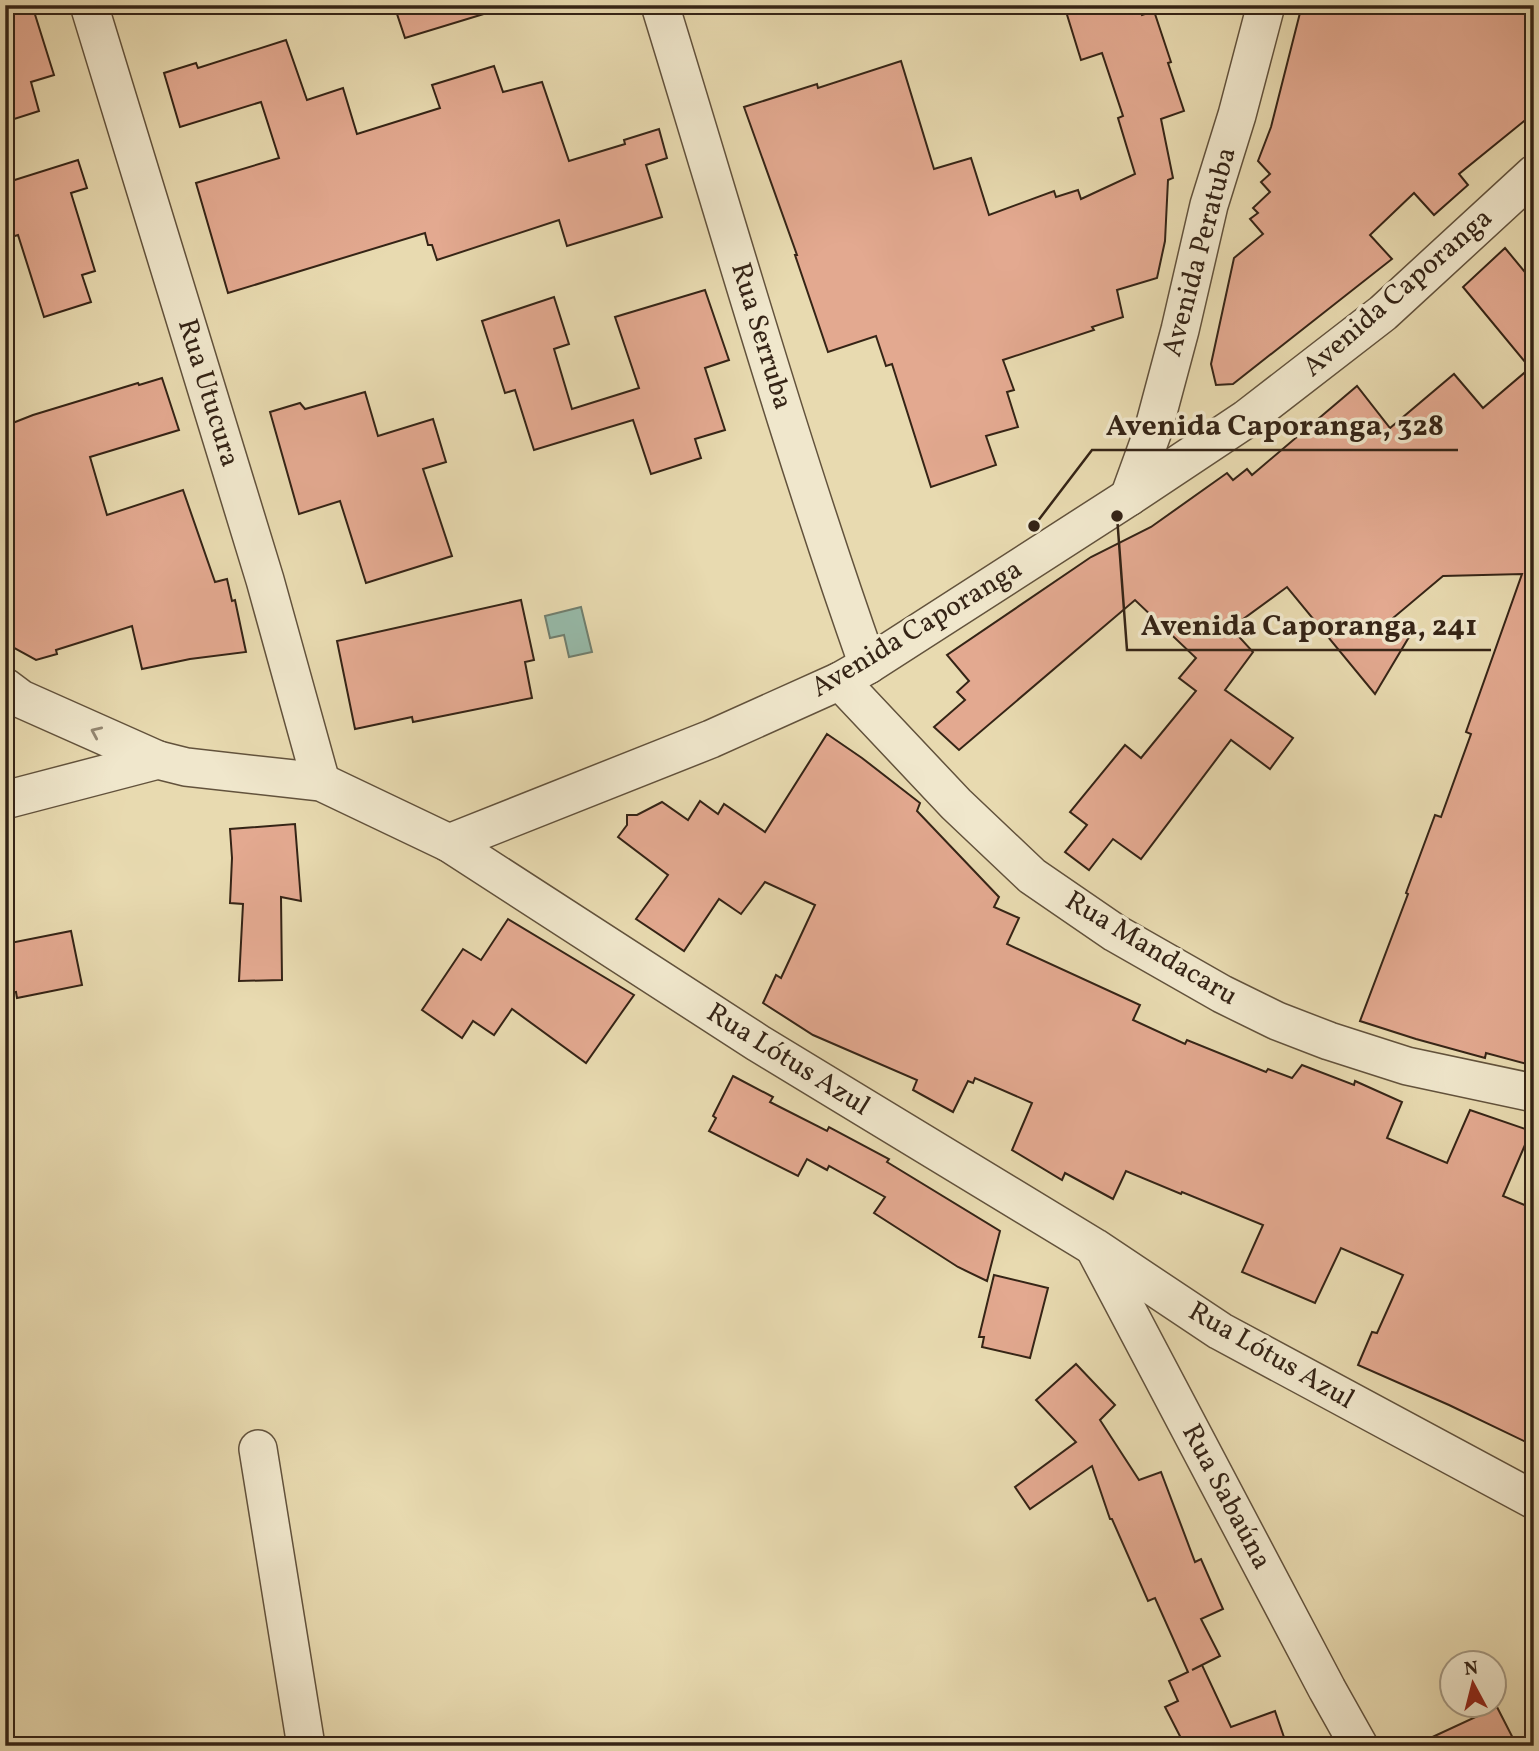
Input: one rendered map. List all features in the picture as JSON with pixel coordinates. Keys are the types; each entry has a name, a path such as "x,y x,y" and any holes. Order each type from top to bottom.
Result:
{"street":[{"name":"Rua Utucura","path":"89,5 261,567 321,782"},
{"name":"Rua Serruba","path":"660,5 831,562 854,673"},
{"name":"Avenida Peratuba","path":"1129,497 1153,431 1209,205 1237,115 1266,5"},
{"name":"Avenida Caporanga","path":"449,843 712,739 854,673 1246,419 1383,313 1534,174"},
{"name":"Rua Mandacaru","path":"854,673 956,804 1032,876 1115,933 1222,994 1277,1021 1329,1041 1407,1066 1534,1093"},
{"path":"5,687 21,699 158,760"},
{"name":"Rua Lótus Azul","path":"5,800 158,760 186,767 321,782 449,843 758,1043 1094,1247 1220,1331 1534,1500"},
{"name":"Rua Sabaúna","path":"1094,1247 1359,1746"},
{"path":"258,1449 306,1746"}],"shaded area":[{"path":"581,607 592,652 569,657 564,635 550,638 545,616"}],"building":[{"path":"5,5 32,5 54,75 31,82 39,111 5,122"},
{"path":"394,5 486,5 487,13 405,38"},
{"path":"1064,5 1138,5 1142,15 1154,11 1184,111 1161,119 1173,178 1168,180 1165,241 1157,278 1117,290 1123,317 1092,327 1094,330 1003,360 1014,390 1007,392 1018,427 986,436 996,465 931,487 892,364 886,366 876,336 828,352 797,255 744,107 817,84 818,88 901,61 934,169 971,158 989,215 1054,191 1056,197 1078,190 1081,199 1135,174 1118,118 1123,116 1102,53 1081,60"},
{"path":"1302,5 1534,5 1534,113 1459,174 1468,185 1434,215 1414,193 1370,235 1392,259 1233,384 1216,385 1211,364 1234,258 1263,234 1250,219 1258,213 1253,208 1270,192 1261,182 1270,174 1258,161 1271,127"},
{"path":"286,40 307,100 343,88 357,134 440,108 432,85 494,66 503,92 542,82 569,161 625,144 624,140 659,129 667,158 646,165 662,217 567,246 559,220 437,260 432,245 428,245 425,233 228,293 196,183 279,158 261,102 180,127 164,73 196,63 198,68"},
{"path":"78,160 87,188 71,193 95,271 82,275 91,302 44,317 18,235 5,239 5,183"},
{"path":"1505,248 1534,283 1534,1066 1486,1053 1485,1058 1360,1021 1435,815 1441,817 1471,734 1466,732 1522,574 1443,576 1393,618 1409,637 1375,694 1287,587 1231,628 1253,652 1225,690 1293,738 1270,769 1231,740 1141,859 1113,839 1089,870 1065,852 1087,825 1070,812 1125,745 1141,758 1196,691 1179,678 1196,658 1135,600 959,750 934,727 965,700 957,692 969,681 947,655 1091,557 1151,527 1227,473 1233,480 1247,469 1252,475 1357,386 1390,428 1454,374 1483,408 1530,368 1463,287"},
{"path":"705,290 729,360 705,368 725,430 695,439 701,458 651,474 633,420 534,450 515,390 505,393 482,321 554,297 569,344 554,349 572,409 639,388 615,317"},
{"path":"162,378 179,430 90,457 107,515 183,490 215,582 227,579 232,601 235,600 246,652 190,659 142,669 132,626 56,650 57,654 36,660 5,643 5,426 33,415"},
{"path":"365,392 378,436 433,419 446,462 423,469 452,556 366,583 340,501 299,514 270,412 300,403 305,409"},
{"path":"521,600 534,660 525,662 532,698 413,722 412,717 355,729 337,641"},
{"path":"827,734 920,803 917,811 999,897 994,907 1019,918 1007,944 1140,1005 1133,1020 1185,1044 1187,1040 1266,1072 1268,1069 1292,1078 1302,1065 1354,1085 1355,1081 1402,1102 1387,1138 1447,1163 1470,1110 1531,1131 1503,1196 1534,1209 1534,1425 1526,1442 1358,1365 1372,1332 1377,1333 1403,1275 1341,1248 1315,1303 1242,1272 1263,1225 1126,1171 1113,1199 1065,1173 1062,1180 1012,1150 1032,1103 975,1078 973,1083 968,1081 953,1112 913,1090 917,1080 813,1035 763,1003 776,975 781,978 815,905 765,882 741,914 719,899 684,951 636,919 668,875 618,837 627,825 627,815 637,815 662,802 688,820 700,801 718,814 724,804 765,832"},
{"path":"295,824 301,901 281,897 282,980 239,981 243,904 230,903 230,829"},
{"path":"508,919 634,995 586,1063 512,1009 494,1035 473,1021 462,1038 422,1010 463,949 481,960"},
{"path":"71,931 82,985 17,998 16,992 5,994 5,944"},
{"path":"733,1076 773,1097 770,1102 827,1131 829,1127 889,1159 887,1162 1000,1231 987,1281 958,1267 874,1213 885,1197 829,1166 827,1170 807,1159 798,1176 709,1131 716,1118 713,1116"},
{"path":"994,1275 1048,1288 1030,1358 982,1347 984,1337 979,1337"},
{"path":"1076,1364 1115,1405 1100,1420 1139,1480 1161,1472 1195,1562 1201,1559 1223,1609 1201,1619 1220,1656 1202,1665 1231,1727 1275,1711 1287,1746 1185,1746 1165,1707 1178,1701 1169,1681 1188,1672 1155,1598 1148,1601 1110,1519 1092,1466 1030,1509 1015,1487 1076,1442 1036,1400"},
{"path":"1469,1720 1504,1720 1517,1746 1413,1746"}],"place":[{"name":"Avenida Caporanga, 241","path":"1117,516"},
{"name":"Avenida Caporanga, 328","path":"1034,526"}]}
